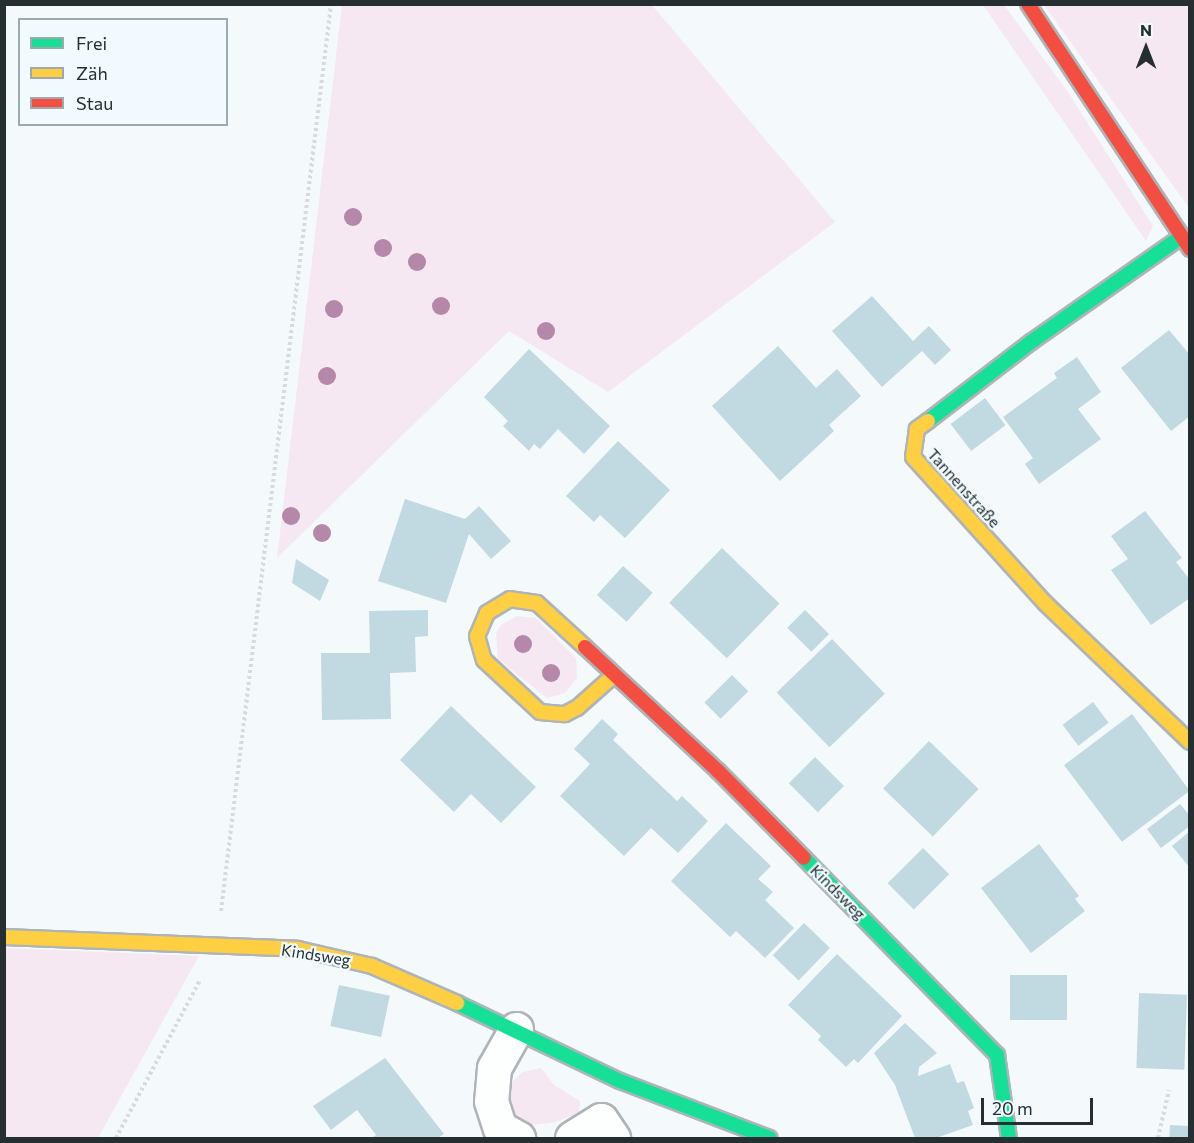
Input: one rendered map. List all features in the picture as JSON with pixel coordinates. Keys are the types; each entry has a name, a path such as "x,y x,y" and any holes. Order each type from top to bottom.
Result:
{"street":[{"path":"1028,4 1185,243"},
{"name":"Tannenstraße","path":"1185,243 1031,342 917,429 913,442 914,458 1046,604 1190,742"},
{"name":"Kindsweg","path":"614,675 577,708 565,714 540,712 484,660 477,636 480,624 492,608 510,599 537,603 717,771 976,1030 997,1055 1009,1138"},
{"name":"Kindsweg","path":"4,937 238,946 336,954 372,966 516,1029 620,1081 769,1138"},
{"path":"516,1029 494,1068 491,1101 500,1128 518,1138"},
{"path":"572,1138 607,1129 620,1081"}],"path":[{"path":"116,1138 217,946 331,4"},
{"path":"1158,1138 1169,1090"}],"shaded area":[{"path":"342,5 652,5 835,222 608,392 509,331 277,558"},
{"path":"983,5 1004,5 1068,92 1153,226 1146,241"},
{"path":"1044,5 1189,5 1189,208"},
{"path":"517,616 536,618 576,658 577,678 565,693 547,698 498,659 496,633 501,625"},
{"path":"5,948 199,956 98,1138 5,1138"},
{"path":"541,1068 554,1085 580,1101 579,1113 556,1122 532,1125 515,1121 508,1112 505,1097 510,1083 523,1072"}],"building":[{"path":"872,296 913,341 929,326 951,350 935,365 922,351 882,387 832,331"},
{"path":"1169,330 1190,355 1190,416 1171,431 1121,368"},
{"path":"778,346 816,388 837,369 861,396 829,425 834,431 780,481 712,406"},
{"path":"529,349 610,426 584,454 558,429 540,449 534,444 529,451 503,426 508,421 484,397"},
{"path":"1077,357 1101,392 1078,409 1101,439 1039,484 1025,464 1033,458 1003,417 1057,378 1054,373"},
{"path":"985,398 1005,425 971,451 951,424"},
{"path":"618,441 670,490 625,538 600,515 594,522 566,496"},
{"path":"405,499 465,519 479,506 511,541 491,559 469,534 446,603 378,581"},
{"path":"1145,511 1182,558 1176,562 1190,580 1190,598 1151,625 1111,570 1128,559 1111,536"},
{"path":"722,548 780,604 727,658 669,603"},
{"path":"296,559 329,580 320,601 292,583"},
{"path":"623,566 653,593 627,622 597,595"},
{"path":"428,610 428,636 415,637 416,672 390,673 391,719 322,720 321,653 370,653 369,611"},
{"path":"805,610 829,634 811,652 787,628"},
{"path":"832,639 885,694 829,747 777,692"},
{"path":"732,675 748,691 721,719 704,703"},
{"path":"1093,702 1109,723 1078,746 1063,725"},
{"path":"451,706 536,787 501,823 471,794 454,812 400,760"},
{"path":"1132,714 1190,791 1122,842 1064,765"},
{"path":"602,719 618,734 613,740 677,801 682,796 708,821 678,853 651,828 624,856 560,796 590,764 574,749"},
{"path":"929,741 979,789 933,836 883,788"},
{"path":"815,757 844,786 818,812 789,783"},
{"path":"1180,804 1190,816 1190,826 1161,848 1147,829"},
{"path":"726,823 771,866 758,879 773,892 765,900 794,928 765,958 736,931 730,937 671,881"},
{"path":"1190,831 1190,868 1172,846"},
{"path":"1039,844 1079,896 1075,899 1085,911 1031,953 981,888"},
{"path":"923,848 949,874 914,910 888,883"},
{"path":"804,923 830,948 799,980 773,955"},
{"path":"837,954 902,1016 858,1063 854,1059 846,1067 818,1040 821,1036 788,1005"},
{"path":"1010,975 1067,975 1067,1020 1010,1020"},
{"path":"339,985 390,996 381,1037 330,1026"},
{"path":"1139,993 1187,995 1184,1070 1136,1068"},
{"path":"905,1023 937,1053 919,1067 918,1076 950,1064 957,1083 964,1081 974,1108 968,1111 973,1125 936,1138 915,1138 895,1085 874,1053"},
{"path":"385,1058 444,1134 438,1138 372,1138 376,1135 357,1110 331,1130 313,1106"},
{"path":"1170,1125 1190,1126 1189,1138 1169,1138"}],"traffic: fast":[{"path":"928,421 1031,342 1181,237"},
{"path":"804,858 997,1055 1009,1138"},
{"path":"457,1003 620,1081 769,1138"}],"traffic: slow":[{"path":"928,421 917,429 913,457 1046,604 1190,742"},
{"path":"585,647 537,603 510,599 487,613 477,636 484,660 540,712 565,714 577,708 614,675"},
{"path":"4,937 298,949 372,966 457,1003"}],"traffic: jam":[{"path":"1028,4 1190,249"},
{"path":"585,647 718,771 804,858"}]}
